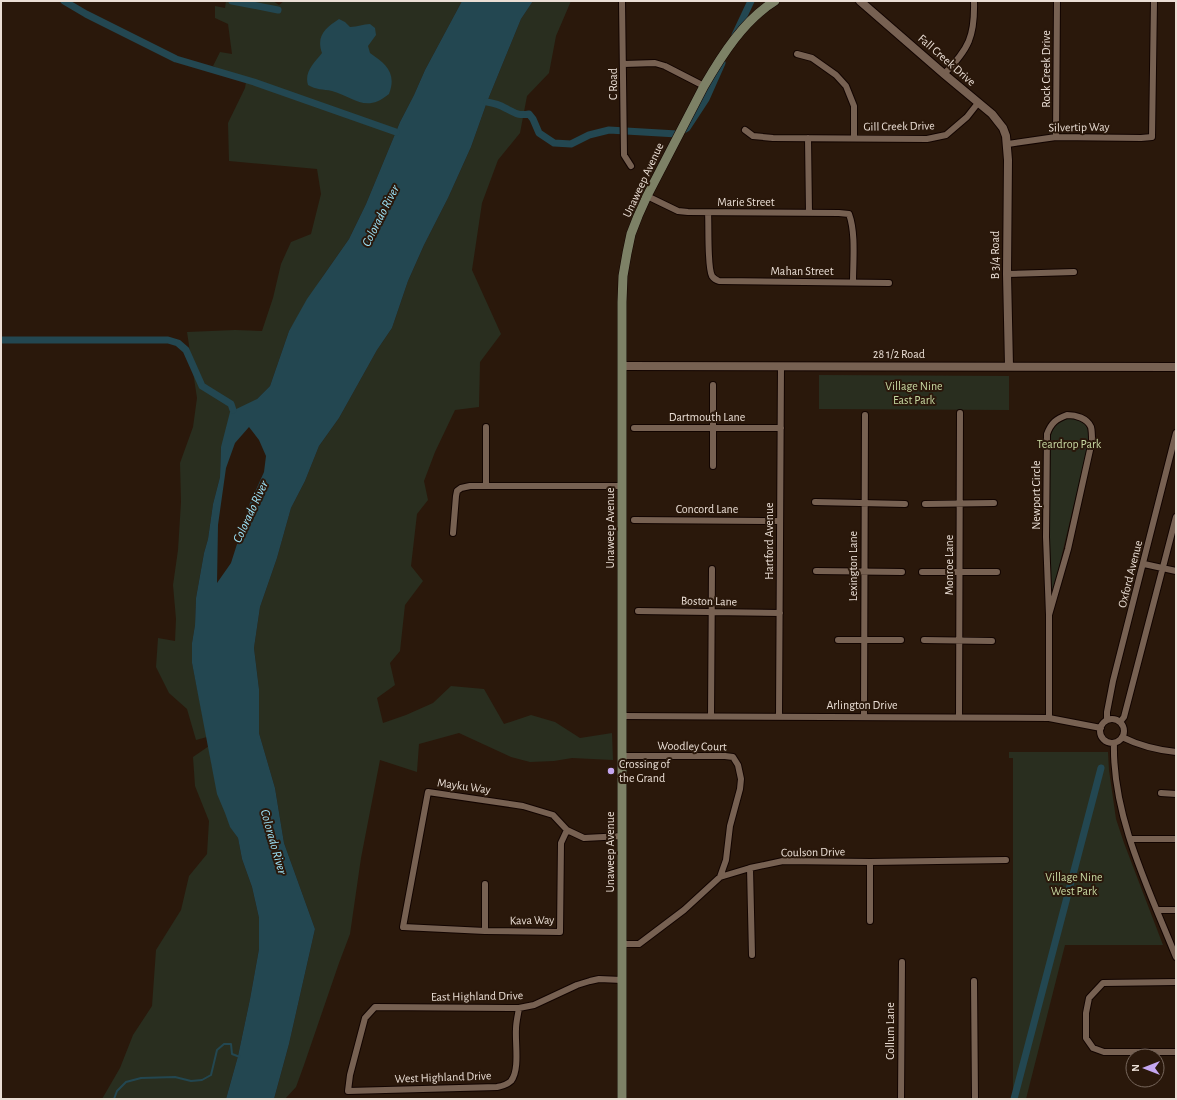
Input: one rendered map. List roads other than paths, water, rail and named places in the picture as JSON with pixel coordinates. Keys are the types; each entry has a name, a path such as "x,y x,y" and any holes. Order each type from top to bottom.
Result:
{"main road":[{"name":"Unaweep Avenue","path":"622,1099 623,276 632,234 647,196 704,86 713,70 742,31 767,6 775,1"}],"street":[{"name":"C Road","path":"622,1 624,155 631,166"},
{"name":"Fall Creek Drive","path":"860,1 992,114 1003,128 1008,144"},
{"path":"944,74 969,42 974,16 974,1"},
{"name":"Rock Creek Drive","path":"1056,137 1057,1"},
{"name":"Silvertip Way","path":"1008,144 1056,137 1152,137 1154,1"},
{"path":"797,54 812,58 836,75 846,86 854,106 854,138"},
{"path":"624,64 655,64 664,66 704,86"},
{"name":"Gill Creek Drive","path":"745,130 753,136 773,138 927,138 946,135 967,117 978,103"},
{"path":"808,138 809,212"},
{"name":"B 3/4 Road","path":"1008,144 1008,366"},
{"name":"Marie Street","path":"647,196 678,211 688,212 809,212 848,214 852,222 853,282"},
{"name":"Mahan Street","path":"708,212 711,275 719,281 889,283"},
{"path":"1007,274 1074,272"},
{"name":"28 1/2 Road","path":"622,366 1176,367"},
{"name":"Hartford Avenue","path":"779,716 781,366"},
{"path":"712,466 713,385"},
{"name":"Monroe Lane","path":"959,717 960,413"},
{"name":"Lexington Lane","path":"864,716 865,415"},
{"name":"Newport Circle","path":"1049,615 1068,549 1092,441 1091,427 1080,417 1074,415 1060,417 1054,421 1050,425 1047,434 1046,537 1049,615 1049,718"},
{"path":"486,427 486,486"},
{"name":"Dartmouth Lane","path":"634,428 781,428"},
{"name":"Oxford Avenue","path":"1107,720 1107,712 1113,681 1144,564 1176,433"},
{"path":"453,533 457,491 465,487 622,486"},
{"path":"816,502 905,504"},
{"path":"924,504 994,503"},
{"path":"1120,722 1124,717 1176,517"},
{"name":"Concord Lane","path":"634,520 780,521"},
{"path":"1144,564 1176,571"},
{"path":"711,716 712,569"},
{"path":"816,571 902,572"},
{"path":"922,572 997,572"},
{"name":"Boston Lane","path":"638,611 780,613"},
{"path":"838,640 901,640"},
{"path":"924,640 992,641"},
{"name":"Arlington Drive","path":"622,716 1049,718 1101,728"},
{"path":"1114,719 1120,722 1124,731 1122,737 1114,743 1107,742 1102,737 1101,728 1107,720 1114,719"},
{"path":"1122,737 1136,744 1159,750 1176,752"},
{"path":"1114,743 1119,799 1130,839 1176,957"},
{"name":"Woodley Court","path":"622,756 733,757 738,765 741,779 740,789 730,826 726,860 720,877"},
{"name":"Mayku Way","path":"403,927 428,792 523,806 553,814 567,830 584,838 623,836"},
{"path":"1161,793 1176,794"},
{"name":"Kava Way","path":"403,927 485,931 560,932 561,842 567,830"},
{"path":"1130,839 1176,839"},
{"name":"Coulson Drive","path":"622,944 640,944 684,910 720,877 750,868 783,861 870,862 1006,860"},
{"path":"870,862 870,921"},
{"path":"750,868 752,899 752,955"},
{"path":"485,884 485,931"},
{"path":"1157,910 1176,910"},
{"name":"Collum Lane","path":"901,1099 902,962"},
{"name":"East Highland Drive","path":"348,1091 350,1075 365,1018 375,1007 519,1008 534,1005 577,985 590,981 599,979 622,980"},
{"path":"974,981 975,1099"},
{"path":"1176,982 1104,983 1089,998 1086,1012 1086,1038 1093,1048 1104,1052 1176,1052"},
{"name":"West Highland Drive","path":"348,1091 497,1087 505,1085 511,1082 516,1066 516,1030 519,1008"}],"water":[{"name":"Colorado River","path":"462,1 533,1 521,19 487,102 471,147 408,281 392,328 377,350 339,418 319,446 305,481 291,508 277,558 260,607 254,648 259,689 259,733 275,788 284,843 315,929 289,1044 274,1099 226,1099 238,1056 250,999 259,949 259,918 252,887 242,859 238,838 230,827 217,794 192,663 192,643 195,625 196,598 208,539 213,504 220,477 221,447 230,412 257,399 270,386 289,331 307,299 349,239 366,204 400,122 425,70","holes":["249,427 259,440 266,456 264,472 250,503 231,563 217,583 218,525 226,468 235,443"]},
{"path":"339,19 350,27 370,24 375,28 376,35 368,46 370,53 385,65 391,75 392,80 389,94 381,100 374,103 360,102 332,91 317,89 308,85 307,76 313,64 322,53 320,47 321,37 326,29"}],"waterway":[{"path":"64,1 86,14 176,59 254,82 396,132"},
{"path":"232,1 278,10"},
{"path":"735,35 751,1"},
{"path":"487,102 499,105 517,114 529,114 533,119 539,133 554,143 571,144 589,135 609,130 677,134 687,128 706,99 722,63"},
{"path":"1,340 168,340 178,343 186,350 202,386 231,404 233,410"},
{"path":"1014,1099 1101,768"},
{"path":"114,1099 117,1091 126,1082 141,1078 175,1077 191,1081 202,1080 211,1075 217,1050 224,1044 231,1044 232,1054 240,1057"}],"place":[{"name":"Crossing of the Grand","path":"611,771"}],"park label":[{"name":"Village Nine East Park","path":"914,393"},
{"name":"Teardrop Park","path":"1069,444"},
{"name":"Village Nine West Park","path":"1074,884"}]}
